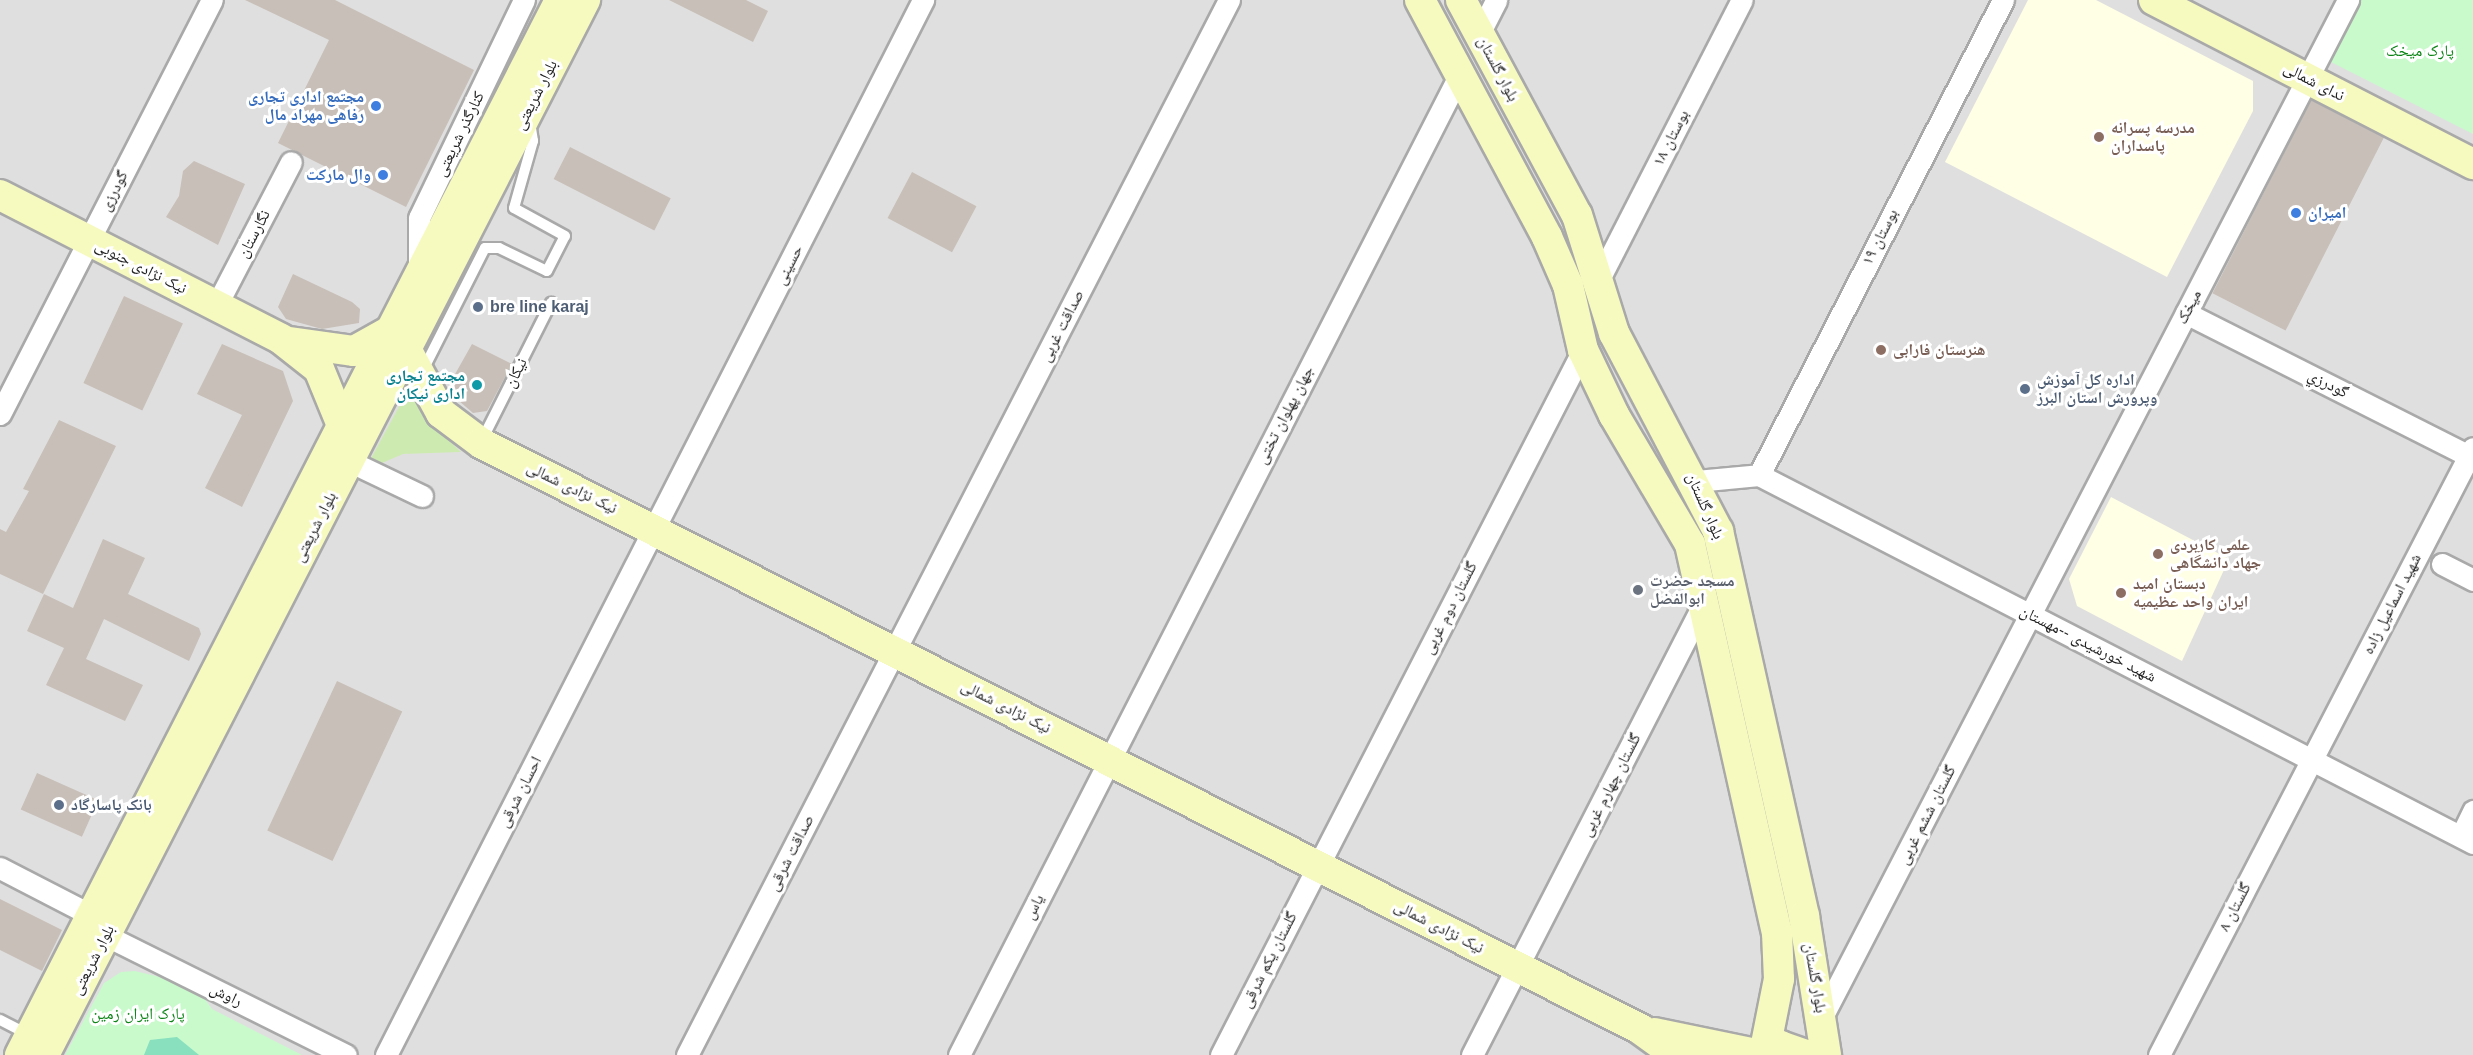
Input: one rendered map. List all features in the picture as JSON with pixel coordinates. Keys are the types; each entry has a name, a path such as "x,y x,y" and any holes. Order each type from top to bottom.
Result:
{"main road":[{"name":"بلوار شریعتی","path":"31,1048 349,461 398,340 419,275 560,0"},
{"name":"بلوار شریعتی","path":"98,925 342,425 398,340 529,110 585,0"},
{"name":"بلوار گلستان","path":"1420,0 1461,70 1547,237 1568,285 1583,350 1690,544 1777,932 1779,979 1759,1052"},
{"name":"بلوار گلستان","path":"1461,0 1577,215 1600,277 1614,333 1642,394 1696,481 1732,583 1815,973 1823,1015 1826,1055"},
{"name":"ندای شمالی","path":"2154,0 2473,164"},
{"name":"نیک نژادی جنوبی","path":"0,195 281,339"},
{"path":"281,339 354,351 398,340"},
{"path":"281,339 319,369 342,425"},
{"name":"نیک نژادی شمالی","path":"398,340 441,413 481,443 1640,1029"},
{"path":"1779,979 1794,990 1804,988 1815,973"},
{"path":"1640,1029 1759,1052 1780,1046 1806,1055"},
{"path":"1640,1029 1676,1055"}],"street":[{"name":"گودرزی","path":"0,414 212,0"},
{"name":"کنارگذر شریعتی","path":"419,275 419,218 524,0"},
{"name":"حسینی","path":"654,529 923,0"},
{"name":"صداقت غربی","path":"895,651 1229,0"},
{"path":"1479,34 1496,0"},
{"name":"بوستان ۱۸","path":"1600,277 1742,0"},
{"name":"بوستان ۱۹","path":"1759,475 2002,0"},
{"name":"میخک","path":"2030,615 2348,0"},
{"name":"جهان پهلوان تختی","path":"1109,760 1461,70"},
{"name":"نگارستان","path":"216,306 291,162"},
{"name":"گودرزي","path":"2186,313 2471,452"},
{"name":"گلستان دوم غربی","path":"1318,866 1583,350"},
{"name":"شهید اسماعیل زاده","path":"2312,760 2471,452"},
{"path":"349,461 422,496"},
{"path":"1696,481 1759,475"},
{"name":"شهید خورشیدی --مهستان","path":"1759,475 2467,839"},
{"name":"احسان شرقی","path":"386,1055 654,529"},
{"path":"2442,564 2473,580"},
{"name":"گلستان چهارم غربی","path":"1472,1055 1704,603"},
{"name":"گلستان ششم غربی","path":"1823,1015 2030,615"},
{"name":"صداقت شرقی","path":"687,1055 895,651"},
{"name":"یاس","path":"959,1055 1109,760"},
{"name":"گلستان ۸","path":"2159,1055 2312,760"},
{"path":"2467,839 2473,811"},
{"name":"گلستان یکم شرقی","path":"1221,1055 1318,866"},
{"name":"راوش","path":"0,868 98,925 346,1055"}],"lane":[{"path":"420,377 485,248 499,248 547,271 565,236 514,208 533,141 529,110"},
{"name":"نیکان","path":"481,443 551,303"},
{"path":"0,1020 31,1048"}],"shaded area":[{"path":"0,0 2473,0 2473,1055 0,1055"},
{"name":"مدرسه پسرانه پاسداران","path":"2028,0 2096,0 2253,81 2253,111 2167,277 1945,162"},
{"path":"2111,497 2229,559 2182,661 2077,606 2069,579"}],"green space":[{"name":"پارک میخک","path":"2357,0 2473,0 2473,134 2327,60"},
{"path":"413,381 433,426 461,452 403,454 375,466 369,462"},
{"name":"پارک ایران زمین","path":"135,971 172,980 202,995 212,1009 302,1055 65,1055 104,983 121,972"},
{"path":"177,1037 199,1055 144,1055 150,1040"}],"building":[{"name":"مجتمع اداری تجاری رفاهی مهراد مال","path":"245,0 335,0 474,70 406,207 278,143 329,40"},
{"path":"669,0 746,0 768,11 753,42"},
{"name":"امیران","path":"2311,100 2384,137 2286,331 2212,293"},
{"path":"570,147 671,198 654,230 554,179"},
{"path":"194,161 245,184 218,245 166,217 179,196 183,171"},
{"path":"912,172 976,206 952,252 888,218"},
{"path":"293,274 352,302 360,309 359,323 322,329 286,319 278,307"},
{"path":"124,296 183,323 142,410 83,383"},
{"path":"222,344 283,371 293,401 242,507 205,488 242,415 197,394"},
{"name":"مجتمع تجاری اداری نیکان","path":"472,344 512,364 487,411 473,413 451,394 454,376"},
{"path":"59,420 116,446 43,594 0,574 0,529 6,532 29,491 23,489"},
{"path":"103,539 145,558 128,594 199,628 201,634 189,661 104,619 86,659 143,685 125,721 46,685 64,648 27,631 44,594 73,608"},
{"path":"337,681 402,711 333,861 267,831"},
{"name":"بانک پاسارگاد","path":"37,773 98,800 82,837 21,810"},
{"path":"0,899 62,930 42,971 0,950"}],"place":[{"name":"مجتمع اداری تجاری رفاهی مهراد مال","path":"376,106"},
{"name":"مدرسه پسرانه پاسداران","path":"2099,137"},
{"name":"وال مارکت","path":"383,175"},
{"name":"امیران","path":"2296,213"},
{"name":"bre line karaj","path":"478,307"},
{"name":"هنرستان فارابی","path":"1881,350"},
{"name":"مجتمع تجاری اداری نیکان","path":"477,385"},
{"name":"اداره کل آموزش وپرورش استان البرز","path":"2025,389"},
{"name":"علمی کاربردی جهاد دانشگاهی","path":"2158,554"},
{"name":"مسجد حضرت ابوالفضل","path":"1638,590"},
{"name":"دبستان امید ایران واحد عظیمیه","path":"2121,593"},
{"name":"بانک پاسارگاد","path":"59,805"}]}
